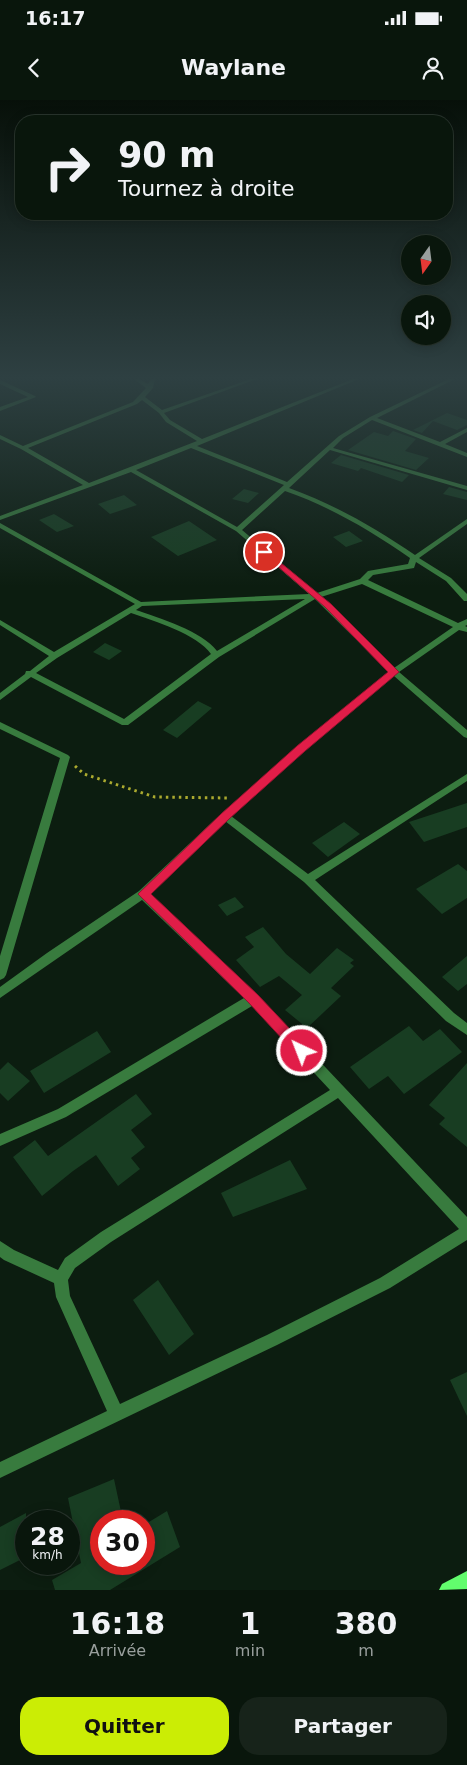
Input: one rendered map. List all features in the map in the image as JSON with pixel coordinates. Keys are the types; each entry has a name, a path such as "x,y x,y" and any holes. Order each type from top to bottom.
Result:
{"main road":[{"path":"448,1590 467,1580"}],"street":[{"path":"24,449 87,485"},
{"path":"0,518 186,449"},
{"path":"198,449 316,499 346,514 452,580 467,599"},
{"path":"238,530 327,449"},
{"path":"330,449 467,488"},
{"path":"450,449 467,455"},
{"path":"131,470 238,530 316,596 394,672 467,735"},
{"path":"29,673 125,723 216,656 316,596 363,581 371,573 411,566 414,558 424,553 467,521"},
{"path":"0,524 140,604"},
{"path":"363,581 465,626"},
{"path":"0,696 54,656 140,604 316,596"},
{"path":"130,610 175,628 210,648 216,656"},
{"path":"0,622 54,656"},
{"path":"0,993 51,956 144,894 225,816 301,748 394,672 465,626"},
{"path":"0,724 65,757 0,975"},
{"path":"308,879 467,777"},
{"path":"225,816 308,879 443,1010 467,1030"},
{"path":"144,894 253,999 467,1227"},
{"path":"0,1140 62,1113 253,999"},
{"path":"116,1413 63,1297 61,1279 70,1262 339,1090"},
{"path":"0,1470 272,1340 376,1287 467,1232"},
{"path":"0,1248 8,1255 61,1279"}],"path":[{"path":"65,757 84,774 155,797 245,799"}],"building":[{"path":"407,449 405,451 429,458 416,470 348,450"},
{"path":"341,455 409,475 402,482 361,468 358,471 331,463"},
{"path":"449,487 467,492 467,500 443,494"},
{"path":"244,489 259,493 248,503 232,499"},
{"path":"124,495 137,505 110,514 98,504"},
{"path":"54,514 74,526 57,532 39,520"},
{"path":"189,521 217,540 178,556 151,537"},
{"path":"349,531 363,541 346,547 333,537"},
{"path":"105,643 122,651 109,660 93,652"},
{"path":"198,701 212,708 177,738 163,730"},
{"path":"467,803 467,827 424,842 409,822"},
{"path":"344,822 360,834 328,857 312,843"},
{"path":"458,864 467,871 467,898 442,914 416,889"},
{"path":"235,897 244,907 227,916 218,905"},
{"path":"263,927 286,954 310,974 337,948 354,960 350,963 354,966 331,988 341,996 307,1028 285,1010 302,995 279,976 260,987 236,960 254,947 245,937"},
{"path":"467,956 467,984 458,991 442,977"},
{"path":"409,1026 423,1041 440,1029 462,1052 404,1094 388,1076 369,1089 350,1067"},
{"path":"97,1031 111,1052 44,1093 30,1071"},
{"path":"8,1062 30,1081 8,1101 0,1093 0,1070"},
{"path":"467,1063 467,1147 439,1124 445,1118 429,1105"},
{"path":"136,1094 152,1114 131,1130 145,1147 131,1158 140,1169 118,1186 96,1155 42,1196 13,1157 35,1140 48,1156"},
{"path":"290,1160 307,1189 233,1217 221,1193"},
{"path":"158,1280 194,1334 169,1355 133,1300"},
{"path":"467,1372 467,1416 450,1380"},
{"path":"114,1479 121,1510 90,1510 90,1575 134,1575 110,1590 55,1590 52,1580 61,1575 80,1575 80,1510 70,1510 68,1498"},
{"path":"167,1511 180,1547 155,1562 155,1518"},
{"path":"15,1519 15,1562 0,1570 0,1527"}],"route":[{"path":"264,552 328,606 394,672 301,748 225,816 144,894 253,999 302,1051"}]}
